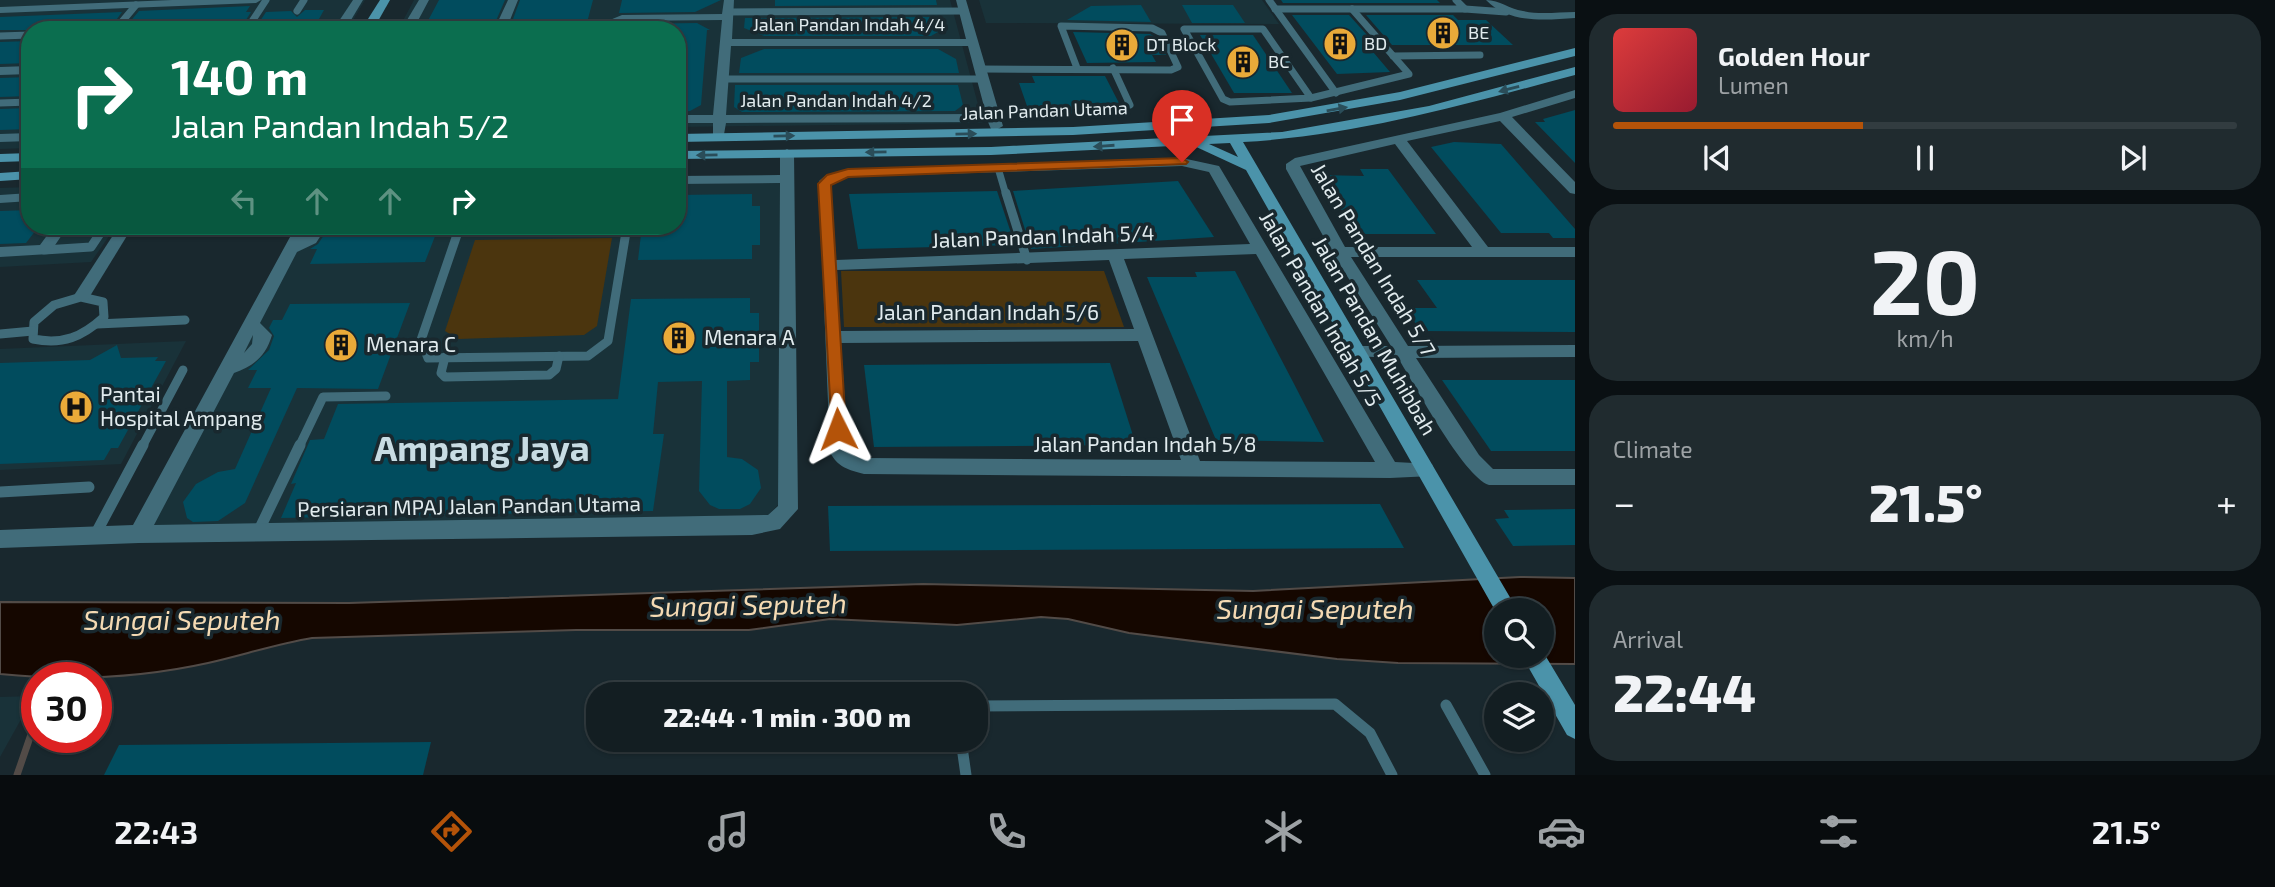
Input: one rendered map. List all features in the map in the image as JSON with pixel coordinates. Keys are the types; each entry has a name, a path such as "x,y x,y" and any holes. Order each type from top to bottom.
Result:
{"main road":[{"path":"372,21 385,0"},
{"name":"Jalan Pandan Utama","path":"686,138 998,133 1269,120 1401,96 1575,52"},
{"name":"Jalan Pandan Utama","path":"686,155 1004,150 1282,136 1430,110 1575,71"},
{"path":"1198,122 1234,138 1249,127 1269,120"},
{"path":"1172,141 1209,147 1249,167 1259,150 1282,136"},
{"path":"718,137 746,150 787,153"},
{"name":"Jalan Pandan Muhibbah","path":"1234,138 1500,598"},
{"path":"0,158 21,157"},
{"path":"0,177 21,176"},
{"path":"1540,668 1575,727"}],"street":[{"path":"0,10 256,0"},
{"path":"345,21 358,0"},
{"path":"412,21 424,0"},
{"path":"504,21 513,0"},
{"path":"963,6 998,133"},
{"path":"1499,7 1519,16 1575,15"},
{"path":"616,21 622,18 728,10 718,137"},
{"name":"Jalan Pandan Indah 4/4","path":"725,43 973,42"},
{"path":"0,65 21,64"},
{"path":"0,71 21,70"},
{"name":"Jalan Pandan Indah 5/7","path":"1575,94 1503,116 1293,164 1340,252 1472,460 1489,477 1575,477"},
{"path":"1503,116 1575,190"},
{"name":"Jalan Pandan Indah 4/2","path":"686,120 994,118"},
{"path":"0,138 21,136"},
{"path":"1400,141 1485,254"},
{"name":"Persiaran MPAJ Jalan Pandan Utama","path":"0,539 139,534 752,526 773,523 788,509 787,153"},
{"name":"Jalan Pandan Indah 5/5","path":"998,168 1182,162 1214,169 1390,470"},
{"path":"833,337 824,184 831,177 848,173 998,168"},
{"path":"686,180 787,179"},
{"path":"0,199 21,198"},
{"path":"0,252 44,250 55,235"},
{"path":"81,297 121,235"},
{"path":"139,534 298,235"},
{"path":"292,248 311,240 314,235"},
{"name":"Jalan Pandan Indah 5/4","path":"828,265 1027,260 1261,249"},
{"path":"1340,252 1575,252"},
{"path":"1115,256 1194,468"},
{"name":"Jalan Pandan Indah 5/6","path":"833,337 1144,335"},
{"name":"Jalan Pandan Indah 5/8","path":"833,337 839,452 849,462 864,466 1425,470"},
{"path":"1357,352 1575,351"}],"lane":[{"path":"252,21 266,0"},
{"path":"298,11 304,0"},
{"path":"1269,0 1336,93"},
{"path":"1456,0 1465,9"},
{"path":"122,21 135,5"},
{"path":"728,10 963,6"},
{"path":"1275,9 1499,7"},
{"path":"1311,98 1263,30 1255,27 1184,29 1223,99 1240,103 1311,98 1409,74 1352,9"},
{"path":"723,79 982,74 1077,68 1171,70 1178,67 1162,33 1152,28 1061,26 1077,68"},
{"path":"0,36 21,35"},
{"path":"1393,56 1480,55"},
{"path":"1113,68 1130,104"},
{"path":"0,103 21,102"},
{"path":"998,168 1027,260"},
{"path":"44,250 91,247 99,235"},
{"path":"457,235 421,340 428,358 588,356 608,341 626,235"},
{"path":"81,297 103,302 104,317 97,324 84,335 55,344 33,339 34,323 54,305 81,297"},
{"path":"97,324 185,320"},
{"path":"0,334 33,331"},
{"path":"445,357 440,373 445,377 549,375 556,369 559,356"},
{"path":"95,535 183,370"},
{"path":"258,533 323,397 386,396"},
{"path":"0,492 89,486"},
{"path":"988,706 1335,704 1370,733 1392,775"},
{"path":"1446,705 1485,775"},
{"path":"963,752 966,775"}],"shaded area":[{"path":"0,0 365,0 352,21 21,21 21,148 0,149"},
{"path":"414,0 950,0 983,123 686,127 686,21 403,21"},
{"path":"979,0 1262,0 1279,24 986,23"},
{"path":"780,183 781,502 768,515 152,526 305,235 686,235 686,184"},
{"path":"21,187 21,235 110,235 91,262 0,267 0,188"},
{"path":"612,238 597,326 584,335 458,339 445,331 475,240"},
{"path":"841,271 1104,271 1124,327 844,327"},
{"name":"Pantai Hospital Ampang","path":"186,341 121,464 0,470 0,349"},
{"path":"21,696 21,719 0,757 0,697"}],"water":[{"name":"Sungai Seputeh","path":"1520,577 1575,578 1575,664 1554,664 1554,598 1484,598 1484,663 1398,663 1337,659 1129,633 1068,619 1041,617 957,625 830,619 749,630 576,630 312,638 208,663 130,675 112,676 112,662 21,662 21,675 0,674 0,602 349,603 923,584 1253,591"}],"building":[{"path":"439,0 505,0 496,21 428,21"},
{"path":"520,0 593,0 587,21 512,21"},
{"path":"622,0 721,0 695,12 619,13"},
{"path":"775,0 936,0 937,5 775,6"},
{"path":"1281,0 1437,0 1440,3 1283,3"},
{"path":"1141,5 1151,22 1067,20 1091,6"},
{"path":"1182,5 1233,5 1245,23 1192,23"},
{"path":"250,6 246,12 251,12 246,20 131,21 139,11"},
{"path":"305,10 324,10 315,21 260,21 266,12 291,11 297,17"},
{"path":"122,12 116,21 21,21 21,30 0,30 0,17"},
{"name":"BD","path":"1292,15 1349,15 1376,45 1368,46 1390,72 1337,74"},
{"name":"BE","path":"1366,15 1453,15 1458,20 1486,20 1513,45 1392,45"},
{"path":"940,17 943,29 931,36 764,36 744,28 745,18"},
{"path":"686,23 697,23 710,30 707,30 701,105 686,111"},
{"name":"DT Block","path":"1073,32 1150,34 1157,38 1166,55 1152,55 1156,62 1087,63"},
{"name":"BC","path":"1200,35 1253,35 1292,93 1234,93"},
{"path":"21,41 21,63 0,64 0,42"},
{"path":"764,49 938,49 956,59 959,73 739,73 741,58"},
{"path":"1032,76 1105,76 1120,105 1100,106 1103,113 1047,114 1044,106 1027,106 1019,83 1035,83"},
{"path":"21,77 21,96 0,97 0,78"},
{"path":"735,85 958,85 963,105 955,111 742,112 734,107"},
{"path":"21,108 21,129 0,130 0,109"},
{"path":"1575,110 1575,163 1535,122 1545,122 1543,119"},
{"path":"1454,142 1501,144 1575,229 1575,238 1553,238 1549,233 1501,233 1431,147"},
{"path":"1360,169 1388,169 1436,234 1357,234 1319,175 1364,176"},
{"path":"1178,181 1214,237 1031,249 1013,191"},
{"path":"997,191 1015,245 858,249 849,194"},
{"path":"752,194 752,206 760,206 760,245 752,245 752,259 638,260 641,235 686,235 686,195"},
{"path":"21,210 21,235 32,235 26,243 0,244 0,211"},
{"path":"324,235 436,235 425,262 310,264 317,249 310,249 318,244"},
{"path":"1235,271 1324,442 1216,440 1147,277 1197,277 1195,272"},
{"path":"1417,280 1575,280 1575,332 1420,331 1406,308 1437,308"},
{"path":"750,298 750,313 759,313 759,362 750,362 750,380 727,381 727,457 742,459 758,470 761,488 750,504 740,509 719,509 710,505 699,491 702,381 658,382 653,434 664,434 653,511 281,518 296,483 291,484 310,440 324,439 338,404 618,399 631,299"},
{"name":"Menara C","path":"410,303 378,389 297,388 245,503 218,521 193,522 187,518 183,502 196,484 218,472 235,469 271,388 248,388 257,370 248,370 269,350 274,336 269,328 273,320 282,320 290,304"},
{"name":"Pantai Hospital Ampang","path":"117,345 121,358 158,357 155,361 166,361 118,448 111,448 104,460 0,464 0,363 90,360"},
{"path":"1110,363 1136,445 874,447 864,365"},
{"path":"1442,380 1575,380 1575,451 1491,451"},
{"path":"1380,504 1404,548 830,551 828,506"},
{"path":"1575,509 1575,545 1513,546 1495,519 1509,518 1504,510"},
{"path":"431,742 423,775 104,775 119,745"}],"waterway":[{"path":"17,775 25,753"}],"place":[{"name":"BE","path":"1443,33"},
{"name":"BD","path":"1340,44"},
{"name":"DT Block","path":"1122,45"},
{"name":"BC","path":"1243,62"},
{"name":"Menara A","path":"679,338"},
{"name":"Menara C","path":"341,345"},
{"name":"Pantai Hospital Ampang","path":"76,407"}],"district":[{"name":"Ampang Jaya","path":"482,449"}],"route":[{"path":"838,429 824,184 831,177 848,173 1182,162"}]}
